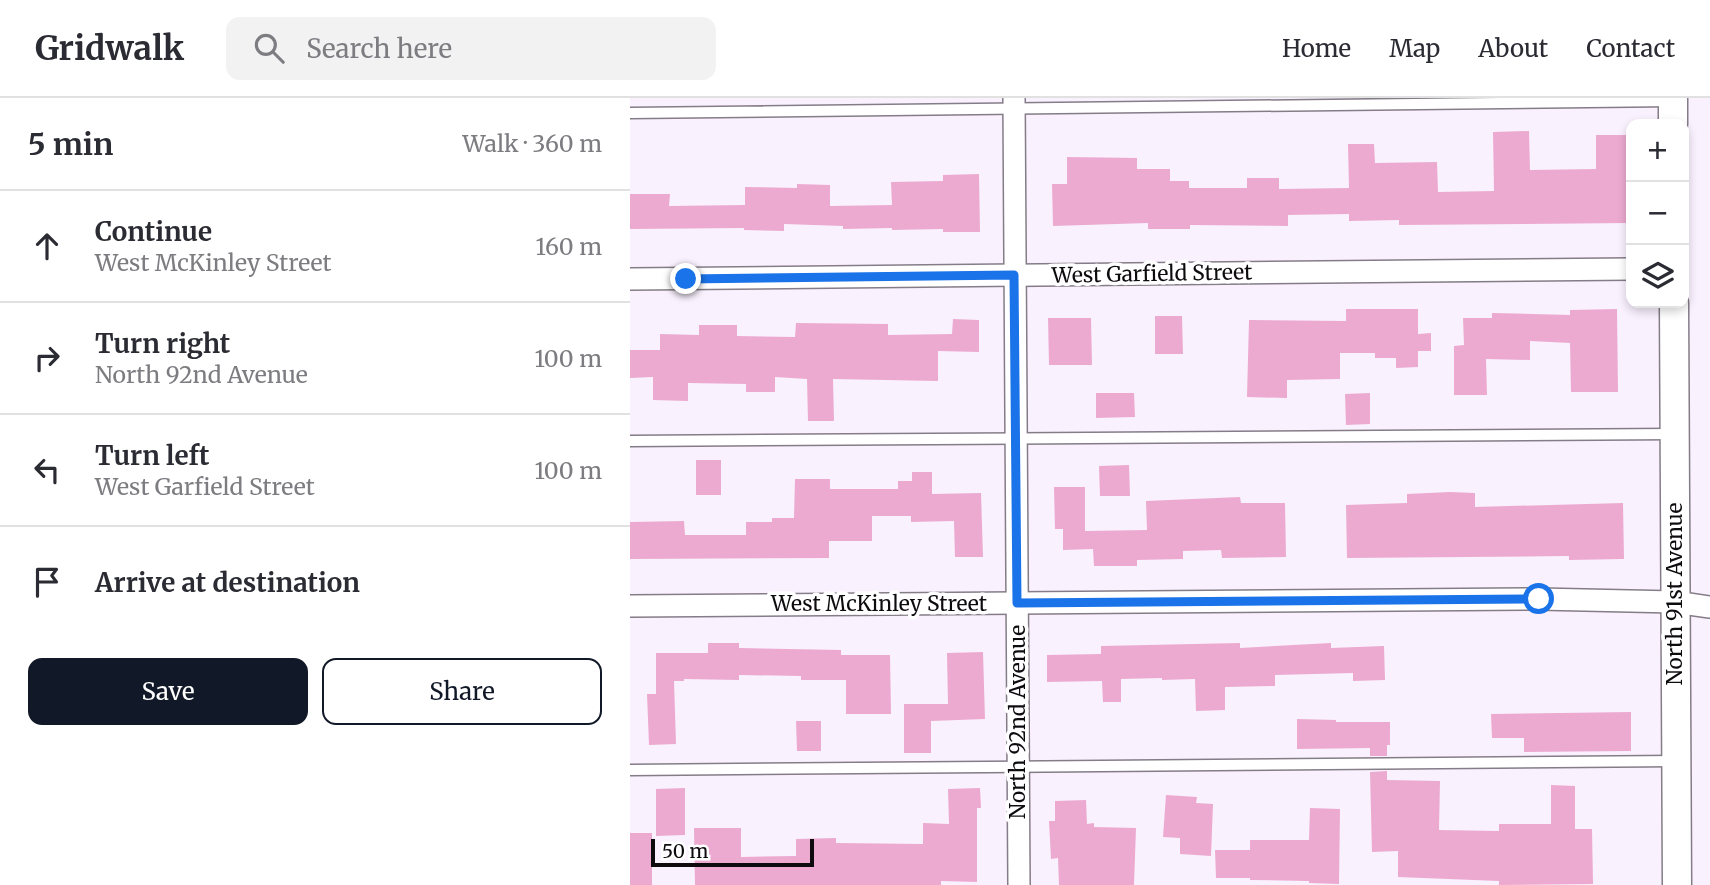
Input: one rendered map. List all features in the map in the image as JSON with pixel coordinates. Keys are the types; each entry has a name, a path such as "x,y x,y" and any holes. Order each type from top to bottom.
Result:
{"main road":[{"name":"North 91st Avenue","path":"1674,308 1676,885"}],"street":[{"name":"North 92nd Avenue","path":"1014,104 1019,885"},
{"name":"West Garfield Street","path":"630,279 1626,269"},
{"name":"West McKinley Street","path":"630,606 1539,599 1675,602 1710,607"}],"lane":[{"path":"630,113 1014,104 1673,108"},
{"path":"630,441 1674,434"},
{"path":"630,769 1676,761"}],"building":[{"path":"1529,131 1530,170 1596,169 1596,135 1626,135 1626,223 1399,225 1399,220 1349,221 1349,214 1288,215 1288,226 1190,225 1190,229 1148,229 1148,223 1053,226 1052,184 1067,184 1067,157 1137,158 1137,169 1170,169 1170,181 1189,181 1189,188 1247,188 1247,178 1279,178 1279,189 1349,188 1348,144 1374,144 1375,163 1437,162 1438,192 1494,191 1493,132"},
{"path":"979,174 980,232 943,232 943,229 843,229 843,226 784,224 784,231 744,228 630,229 630,194 670,194 669,206 745,205 745,187 797,188 797,184 830,185 830,206 892,205 891,182 943,181 943,175"},
{"path":"1346,309 1418,309 1418,334 1431,333 1431,351 1418,351 1418,367 1396,368 1396,358 1375,358 1375,353 1340,353 1340,379 1287,380 1287,398 1247,397 1249,320 1346,321"},
{"path":"1617,309 1618,392 1571,392 1570,343 1530,341 1530,360 1486,359 1487,395 1454,395 1454,346 1464,345 1463,318 1492,318 1492,313 1570,315 1570,310"},
{"path":"1155,316 1182,316 1183,354 1155,354"},
{"path":"1048,318 1091,318 1092,365 1049,365"},
{"path":"953,319 979,320 979,352 938,351 938,381 833,379 834,421 808,421 807,379 775,377 775,392 746,392 746,384 688,383 688,401 653,400 653,377 630,378 630,350 660,350 660,334 699,335 699,325 737,325 737,336 795,337 796,323 888,324 888,335 952,334"},
{"path":"1096,393 1134,393 1135,417 1096,418"},
{"path":"1370,393 1370,424 1346,425 1345,394"},
{"path":"696,460 721,460 721,495 696,495"},
{"path":"1129,465 1130,496 1100,496 1099,466"},
{"path":"912,472 932,472 932,494 981,493 983,557 955,557 954,521 911,522 911,516 872,516 872,541 829,541 829,558 630,559 630,522 684,521 685,535 746,535 746,522 772,522 772,518 794,518 795,479 830,479 830,489 898,489 898,481 912,481"},
{"path":"1054,487 1085,487 1085,531 1147,530 1146,501 1240,497 1241,503 1285,503 1286,557 1222,558 1221,550 1183,551 1183,559 1137,560 1137,566 1094,566 1093,549 1063,550 1063,529 1055,529"},
{"path":"1475,493 1475,507 1623,503 1624,559 1569,560 1569,556 1347,558 1346,505 1407,503 1407,494"},
{"path":"708,643 739,643 739,648 841,650 841,655 890,655 891,714 846,714 846,680 801,680 801,676 739,675 739,680 684,679 674,681 676,744 649,745 647,694 656,694 656,653 708,653"},
{"path":"1240,643 1240,648 1331,643 1331,648 1384,646 1385,680 1353,681 1353,673 1275,675 1275,686 1225,687 1225,710 1196,711 1195,679 1121,679 1121,702 1103,702 1102,681 1047,682 1047,655 1101,654 1101,646"},
{"path":"983,652 985,719 931,721 931,753 904,753 904,704 948,704 947,653"},
{"path":"1631,712 1631,751 1524,752 1524,738 1492,738 1491,714"},
{"path":"1297,719 1390,722 1387,756 1370,756 1370,748 1297,749"},
{"path":"796,721 821,721 821,751 797,751"},
{"path":"1387,771 1387,780 1440,781 1439,830 1499,831 1499,824 1551,824 1551,785 1575,786 1575,829 1592,829 1593,884 1499,885 1499,881 1398,877 1398,851 1372,852 1370,772"},
{"path":"685,788 685,835 656,836 656,789"},
{"path":"980,788 981,808 977,808 977,882 941,881 941,885 695,885 694,828 741,828 741,857 796,856 796,839 836,838 836,843 923,844 923,823 949,824 948,789"},
{"path":"1166,795 1197,797 1196,803 1213,804 1211,856 1180,854 1180,838 1163,837"},
{"path":"1086,800 1087,824 1094,823 1094,827 1136,828 1134,885 1059,885 1058,858 1051,859 1049,821 1055,821 1055,801"},
{"path":"1310,808 1340,809 1339,884 1216,878 1215,850 1250,850 1250,840 1309,840"},
{"path":"630,833 652,833 652,885 630,885"}],"route":[{"path":"686,279 1014,275 1017,603 1539,599"}]}
